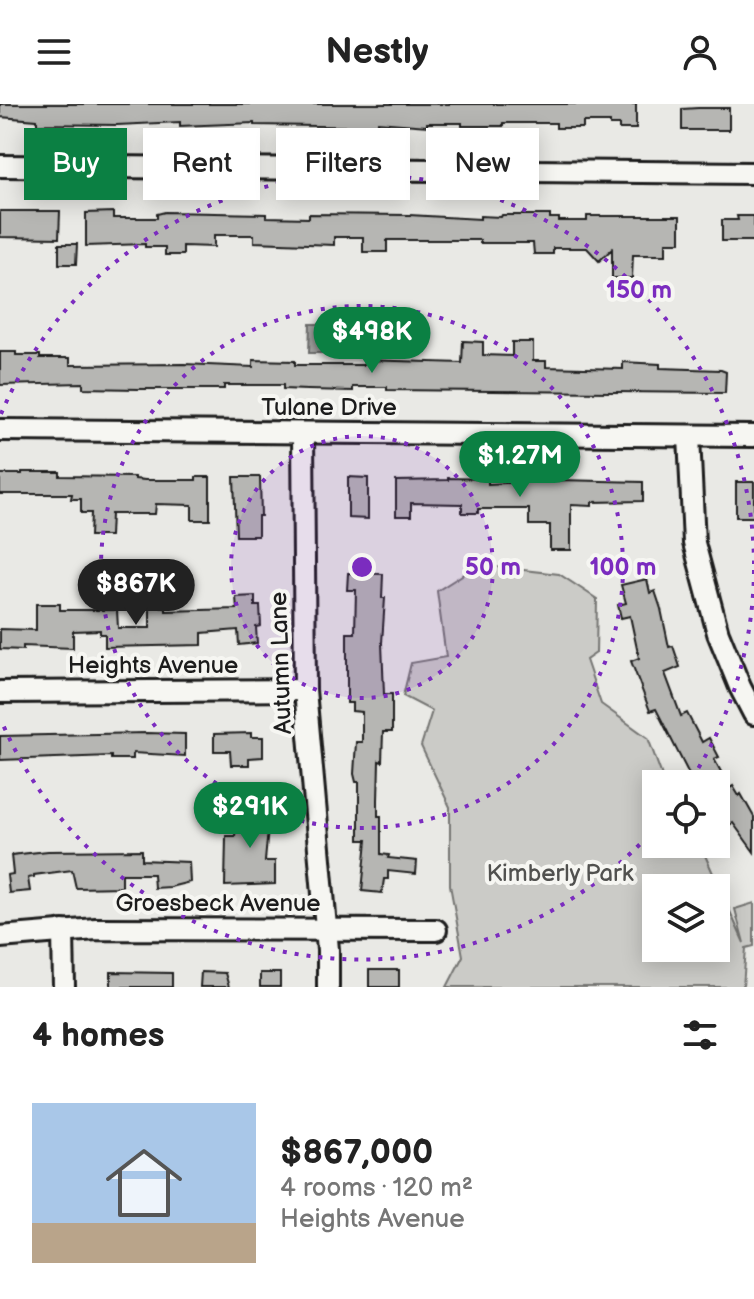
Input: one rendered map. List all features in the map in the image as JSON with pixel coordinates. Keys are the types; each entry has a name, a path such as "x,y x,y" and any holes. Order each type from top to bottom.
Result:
{"street":[{"path":"0,166 754,173"},
{"name":"Tulane Drive","path":"0,430 754,436"},
{"name":"Autumn Lane","path":"303,433 305,690 326,929 328,987"},
{"path":"689,436 694,543 718,633 754,714"},
{"name":"Heights Avenue","path":"0,692 305,690"},
{"name":"Groesbeck Avenue","path":"0,937 63,931 436,930"},
{"path":"63,931 64,987"}],"green space":[{"name":"Kimberly Park","path":"478,565 559,574 597,599 596,653 586,660 601,704 648,738 660,770 642,770 642,858 706,858 713,874 642,874 642,962 730,962 730,912 744,943 735,909 754,903 754,946 746,948 743,987 447,987 463,956 450,885 450,807 421,746 432,711 403,696 411,663 446,657 437,591"}],"shaded area":[{"path":"310,324 325,324 325,353 309,353"}],"building":[{"path":"0,104 636,104 636,129 619,129 619,125 610,125 610,122 583,122 583,128 556,128 556,123 462,126 462,123 427,123 427,126 378,122 378,127 254,123 180,126 180,122 37,124 37,120 0,117"},
{"path":"729,108 729,130 682,130 682,109"},
{"path":"0,211 60,211 59,238 0,237"},
{"path":"113,212 113,218 157,218 157,214 165,212 309,218 309,214 480,219 480,216 550,215 550,218 559,218 559,221 587,221 587,216 680,216 680,242 666,242 666,255 633,255 632,278 612,278 612,249 599,261 587,248 553,248 553,254 534,254 533,243 387,240 387,252 363,252 363,237 334,237 334,245 254,242 254,235 214,235 214,247 183,246 183,255 165,255 165,247 145,247 145,244 86,246 86,213"},
{"path":"737,216 754,216 754,241 722,241 722,220 738,220"},
{"path":"59,244 77,244 76,264 59,264"},
{"path":"463,341 483,342 483,355 512,356 512,342 533,342 533,361 546,361 546,367 623,369 623,362 660,364 660,368 721,370 726,372 725,393 387,390 387,387 353,387 353,391 283,389 283,385 138,389 83,388 83,383 0,385 0,352 40,355 40,358 70,358 70,365 253,367 253,360 295,361 295,365 364,365 364,360 462,363"},
{"path":"60,472 60,476 135,477 145,480 210,477 210,520 192,520 192,505 156,504 155,514 111,514 110,536 90,536 91,513 81,513 81,499 71,499 72,494 0,494 0,474"},
{"path":"234,477 260,477 258,536 236,536"},
{"path":"348,477 368,478 368,519 348,518"},
{"path":"488,479 488,484 559,480 643,482 643,501 571,505 571,550 550,550 550,525 529,525 529,509 478,509 478,513 462,513 462,504 411,503 411,516 396,516 396,481"},
{"path":"736,482 754,482 754,517 736,517"},
{"path":"348,573 383,574 384,694 392,694 392,732 383,732 382,762 379,761 381,854 389,855 388,858 417,861 416,874 388,871 382,893 362,891 367,840 359,840 359,782 356,782 354,774 356,742 362,742 362,712 352,711 352,703 347,703 347,633 355,633 356,590 347,590"},
{"path":"647,579 650,593 655,591 669,647 673,646 680,667 665,673 681,716 687,713 702,742 709,738 719,757 714,759 720,770 687,770 656,709 650,711 631,661 639,658 630,616 621,618 618,605 626,603 621,585"},
{"path":"255,596 255,606 260,606 261,626 256,627 257,643 239,645 238,630 202,633 202,645 105,647 105,634 100,634 100,630 73,631 73,648 23,646 23,650 0,649 0,629 36,630 36,604 60,604 60,610 117,610 118,628 150,628 150,607 166,607 166,611 237,609 236,597"},
{"path":"251,733 251,737 263,737 263,757 249,758 249,765 231,765 230,751 214,751 214,734"},
{"path":"185,734 185,756 133,753 133,759 111,759 111,756 0,760 0,736"},
{"path":"733,786 754,817 754,852 733,823 730,825 730,788"},
{"path":"250,801 268,803 265,861 275,861 275,884 225,886 226,836 235,836 237,816 249,817"},
{"path":"142,850 142,860 189,862 190,882 154,888 153,874 122,874 122,887 76,888 72,870 34,875 28,878 30,891 9,893 7,875 13,874 11,855 48,851"},
{"path":"369,970 399,970 399,987 369,987"},
{"path":"111,972 172,973 172,987 111,987"},
{"path":"201,972 225,973 229,987 200,987"},
{"path":"260,973 280,973 280,987 260,987"}]}
